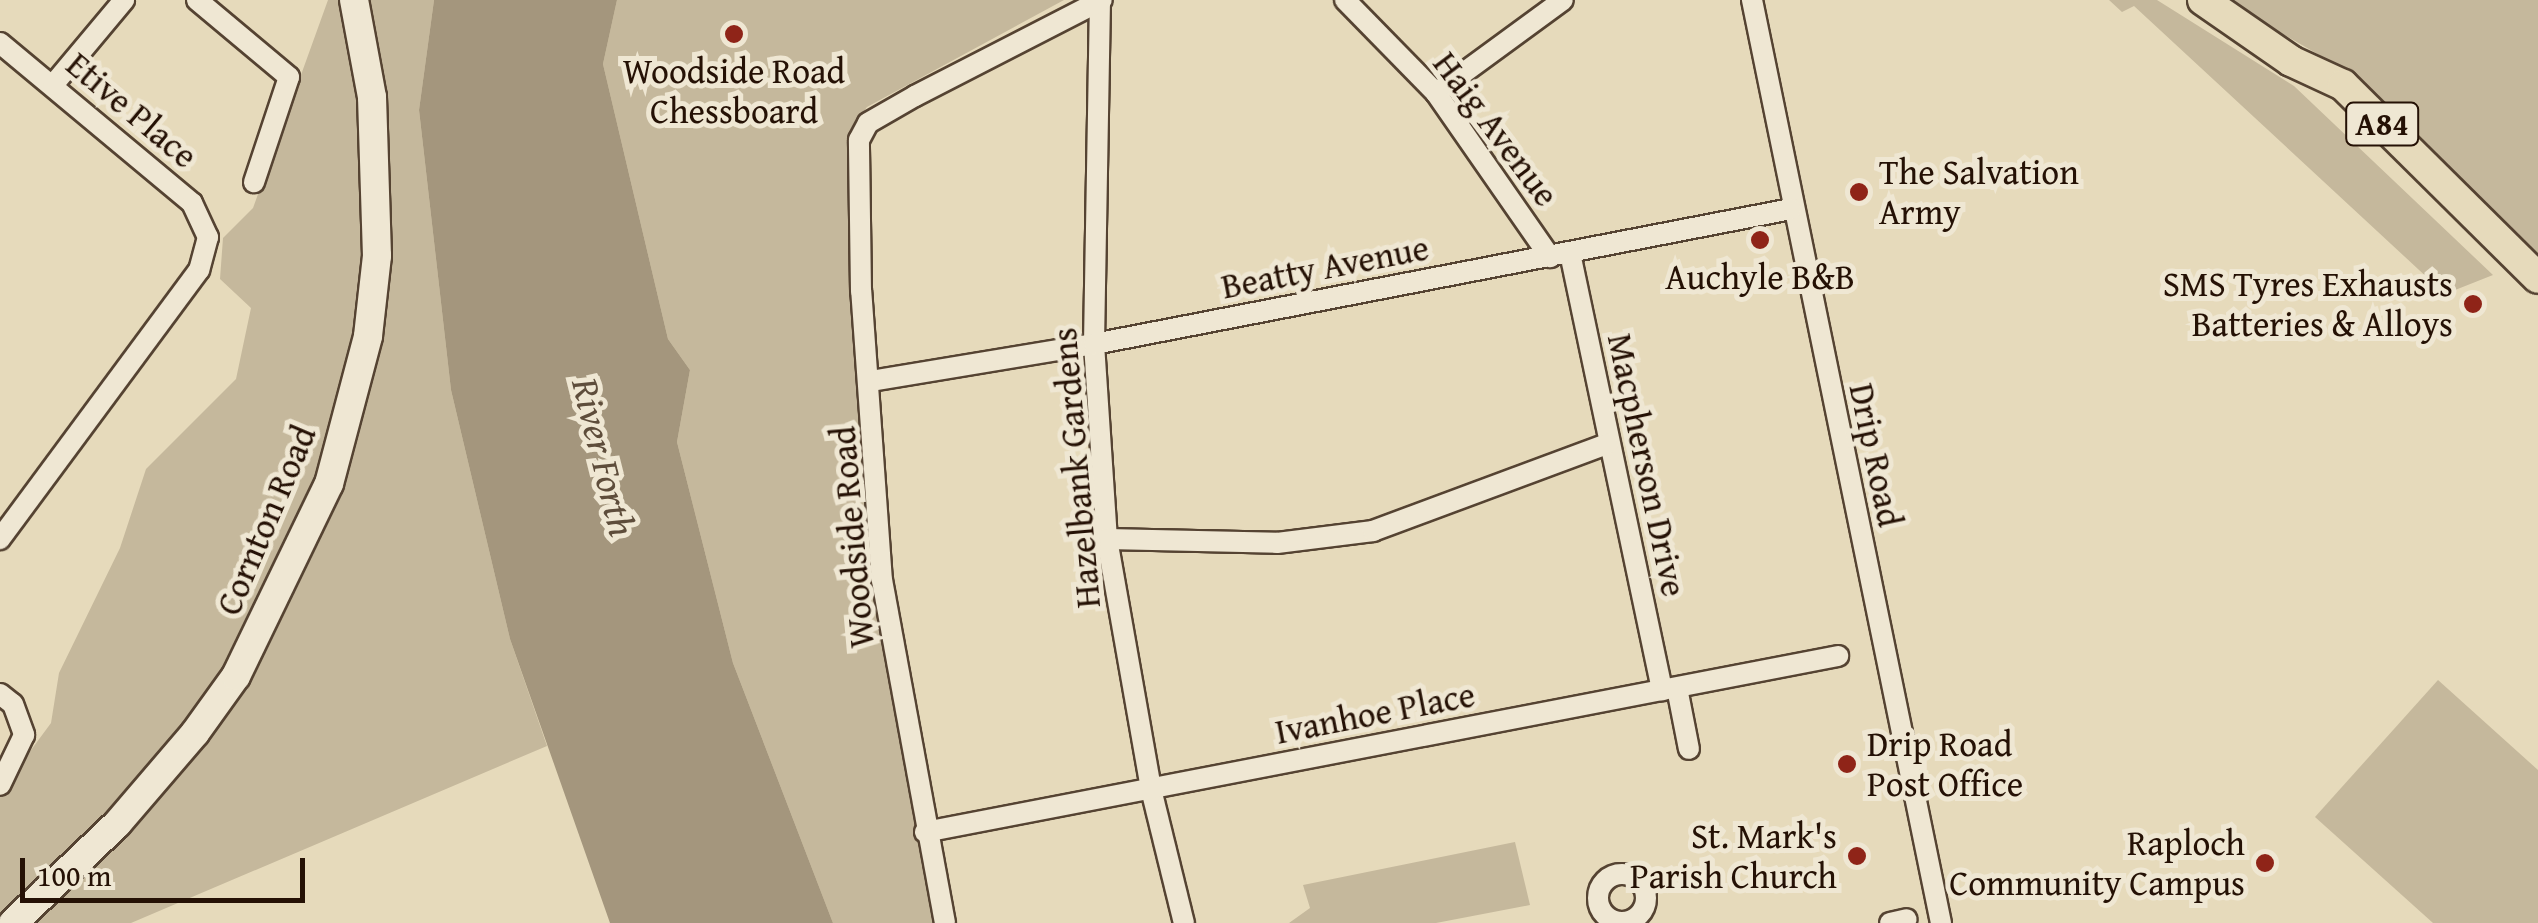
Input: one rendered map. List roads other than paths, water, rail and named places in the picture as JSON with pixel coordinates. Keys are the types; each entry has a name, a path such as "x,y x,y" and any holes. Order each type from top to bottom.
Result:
{"main road":[{"name":"Cornton Road","path":"13,923 117,824 195,733 236,676 329,484 368,336 377,256 372,96 354,0"},
{"name":"A84","path":"2203,0 2292,62 2342,84 2538,278"}],"street":[{"path":"53,85 124,0"},
{"path":"197,0 289,77 254,182"},
{"name":"Woodside Road","path":"944,923 882,581 859,140 868,124 915,96 1101,0"},
{"name":"Hazelbank Gardens","path":"1101,0 1094,344 1107,539 1152,789 1184,923"},
{"name":"Haig Avenue","path":"1345,0 1436,93 1560,255"},
{"path":"1436,93 1562,0"},
{"name":"Drip Road","path":"1752,0 1791,209 1941,923"},
{"name":"Etive Place","path":"0,43 192,203 208,237 200,270 0,538"},
{"name":"Beatty Avenue","path":"870,381 1094,344 1791,209"},
{"name":"Macpherson Drive","path":"1560,255 1670,689 1689,749"},
{"path":"1107,539 1277,543 1373,531 1607,444"},
{"name":"Ivanhoe Place","path":"925,832 1838,656"},
{"path":"0,694 13,704 24,735 0,785"}],"water":[{"name":"River Forth","path":"434,0 617,0 603,64 668,339 690,370 677,442 733,663 833,923 610,923 510,639 451,390 419,110"}],"place":[{"name":"Woodside Road Chessboard","path":"734,34"},
{"name":"The Salvation Army","path":"1859,192"},
{"name":"Auchyle B&B","path":"1760,240"},
{"name":"SMS Tyres Exhausts Batteries & Alloys","path":"2473,304"},
{"name":"Drip Road Post Office","path":"1847,764"},
{"name":"St. Mark's Parish Church","path":"1857,856"},
{"name":"Raploch Community Campus","path":"2265,863"}]}
